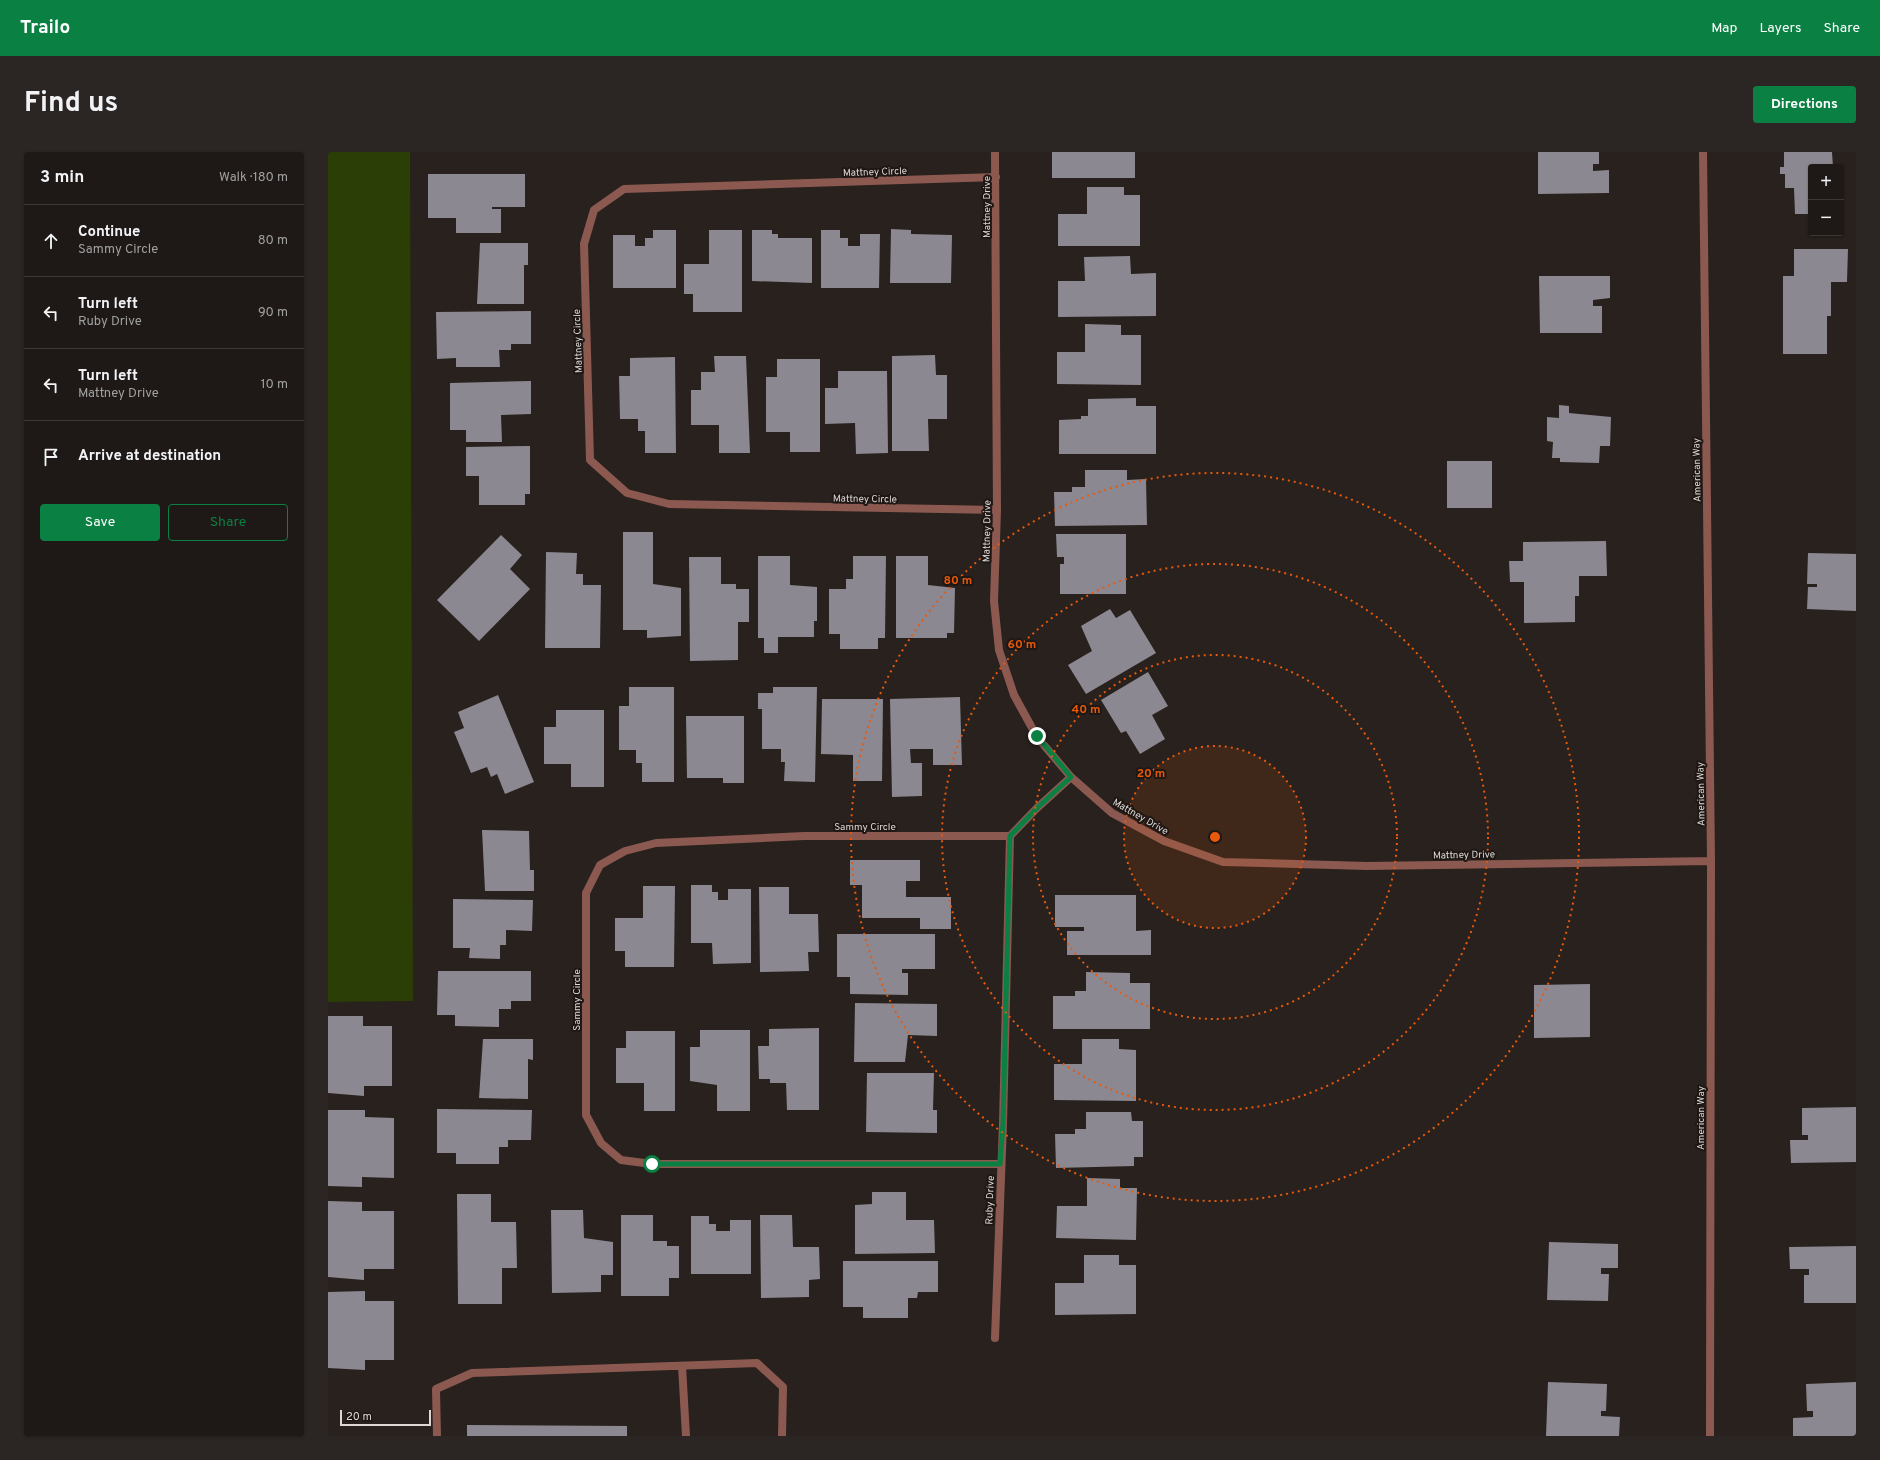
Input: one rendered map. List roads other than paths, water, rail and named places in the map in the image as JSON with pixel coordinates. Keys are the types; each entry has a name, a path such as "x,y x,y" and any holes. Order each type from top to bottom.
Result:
{"street":[{"name":"Mattney Drive","path":"995,152 997,510 994,601 999,650 1014,695 1037,736 1071,777 1112,813 1164,841 1223,862 1367,866 1711,861"},
{"name":"American Way","path":"1702,152 1711,861 1710,1436"},
{"name":"Mattney Circle","path":"996,177 624,189 594,210 584,244 590,460 627,493 669,504 997,510"},
{"path":"1010,836 1037,808 1071,777"},
{"name":"Sammy Circle","path":"1000,1164 660,1164 621,1160 601,1143 586,1115 586,893 600,865 625,850 656,844 804,836 1010,836"},
{"name":"Ruby Drive","path":"995,1338 1000,1164 1003,1124 1010,836"},
{"path":"437,1436 436,1389 472,1373 757,1364 783,1387 782,1436"},
{"path":"682,1366 686,1436"}]}
